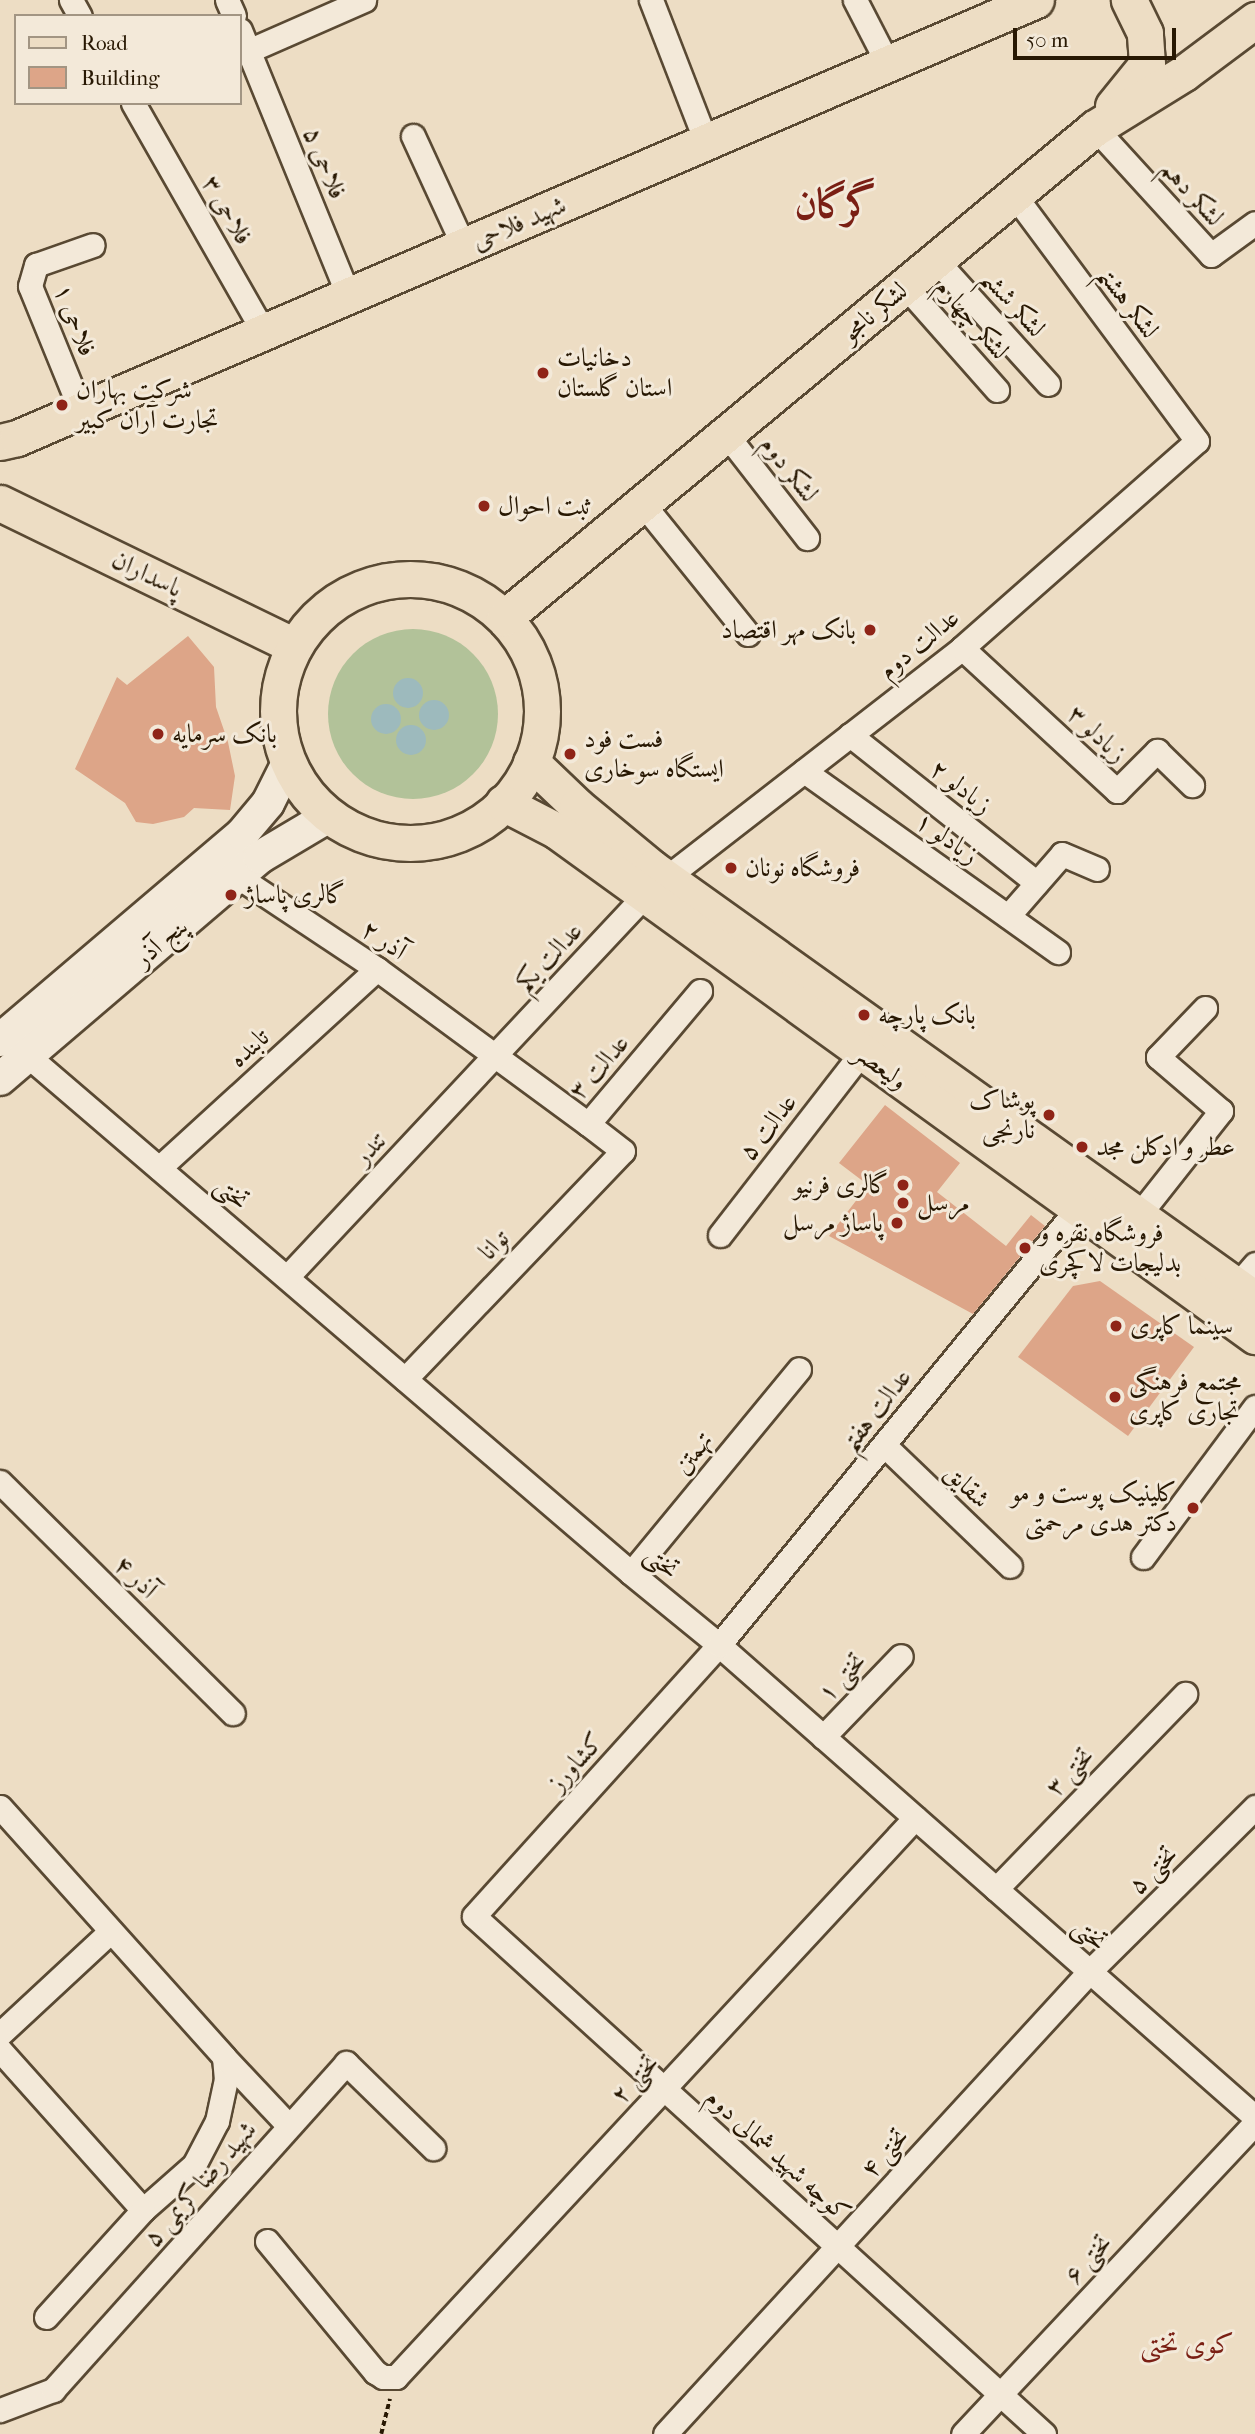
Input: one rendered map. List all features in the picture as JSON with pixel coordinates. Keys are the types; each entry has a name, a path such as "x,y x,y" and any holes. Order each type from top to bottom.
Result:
{"main road":[{"name":"شهید فلاحی","path":"9,440 1036,0"},
{"path":"1095,128 1147,64 1145,33 1129,0"},
{"name":"لشکر نامجو","path":"513,611 1095,128 1184,73 1255,20"},
{"path":"0,468 9,440"},
{"name":"پاسداران","path":"2,500 288,643"},
{"path":"403,579 426,580 468,592 513,611 539,686 540,729 531,762 503,803 469,828 450,836 408,843 366,835 329,816 298,783 288,763 278,724 280,684 288,643 340,598 360,588 403,579"},
{"name":"ولیعصر","path":"531,762 655,887 861,1053 1255,1336"},
{"name":"پنج آذر","path":"0,1040 242,834 268,803 288,763"},
{"name":"ولیعصر","path":"503,803 655,887 1138,1216 1249,1283"},
{"name":"پنج آذر","path":"0,1079 260,857 329,816"}],"street":[{"path":"244,40 364,0"},
{"path":"651,0 706,142"},
{"path":"855,0 888,64"},
{"name":"۵ فلاحی","path":"244,40 349,296"},
{"name":"۳ فلاحی","path":"137,110 264,333"},
{"name":"لشکر دهم","path":"1095,128 1211,255 1255,223"},
{"path":"412,136 464,247"},
{"name":"لشکر هشتم","path":"1014,195 1197,441"},
{"name":"۱ فلاحی","path":"81,411 30,286 36,265 93,246"},
{"name":"لشکر ششم","path":"936,260 1048,384"},
{"name":"لشکر چهارم","path":"905,286 997,390"},
{"name":"لشکر دوم","path":"726,435 807,538"},
{"name":"عدالت دوم","path":"655,887 962,648 1197,441"},
{"path":"643,504 748,634"},
{"name":"زیادلو ۳","path":"962,648 1117,791 1157,751 1192,785"},
{"name":"زیادلو ۲","path":"850,735 1037,883"},
{"name":"زیادلو ۱","path":"804,771 1058,952"},
{"path":"1008,916 1062,854 1097,869"},
{"name":"۲ آذر","path":"237,876 377,969 494,1056"},
{"name":"عدالت یکم","path":"494,1056 655,887"},
{"name":"تابنده","path":"159,1168 377,969"},
{"name":"عدالت ۳","path":"494,1056 588,1124 700,991"},
{"path":"1138,1216 1221,1111 1158,1057 1205,1008"},
{"name":"عدالت ۵","path":"720,1235 861,1053"},
{"name":"تختی","path":"27,1056 631,1573 719,1645 1255,2117"},
{"name":"تندر","path":"287,1277 494,1056"},
{"name":"توانا","path":"405,1378 623,1151 588,1124"},
{"name":"عدالت هفتم","path":"719,1645 1077,1209"},
{"name":"تهمتن","path":"631,1573 799,1369"},
{"path":"1143,1557 1255,1407"},
{"name":"شقایق","path":"885,1446 1010,1566"},
{"name":"آذر ۴","path":"0,1482 233,1713"},
{"name":"کشاورز","path":"474,1916 719,1645"},
{"name":"۱ تختی","path":"823,1737 901,1656"},
{"name":"تختی ۳","path":"996,1889 1185,1694"},
{"path":"0,1807 288,2125"},
{"name":"۵ تختی","path":"1090,1971 1255,1807"},
{"name":"تختی ۲","path":"396,2377 915,1818"},
{"name":"کوچه شهید شمالی دوم","path":"474,1916 1044,2434"},
{"path":"0,2034 111,1931"},
{"name":"تختی ۴","path":"665,2434 1090,1971"},
{"path":"0,2050 143,2210"},
{"path":"46,2317 143,2210 194,2165 217,2121 226,2079 224,2057"},
{"name":"شهید رضا کریمی ۵","path":"0,2410 52,2390 346,2063 433,2148"},
{"name":"تختی ۶","path":"963,2434 1255,2123"},
{"path":"267,2241 375,2372 383,2378 396,2377"}],"path":[{"path":"381,2434 396,2377"}],"green space":[{"path":"413,629 446,635 473,654 492,681 498,714 492,747 473,774 446,793 413,799 380,793 353,774 334,747 328,714 334,681 353,654 380,635"}],"water":[{"path":"408,678 418,683 423,693 418,703 408,708 398,703 393,693 398,683"},
{"path":"434,700 444,705 449,715 444,725 434,730 424,725 419,715 424,705"},
{"path":"386,704 396,709 401,719 396,729 386,734 376,729 371,719 376,709"},
{"path":"411,725 421,730 426,740 421,750 411,755 401,750 396,740 401,730"}],"building":[{"name":"بانک سرمایه","path":"188,636 214,667 216,707 228,742 235,776 230,810 194,808 184,817 153,824 136,822 125,803 75,769 117,677 127,685"},
{"name":"مرسل","path":"885,1105 960,1163 937,1192 1006,1246 1031,1215 1045,1226 973,1314 829,1236 868,1185 839,1163"},
{"name":"مجتمع فرهنگی تجاری کاپری","path":"1100,1281 1194,1347 1128,1436 1018,1357 1073,1286"}],"place":[{"name":"دخانیات استان گلستان","path":"543,373"},
{"name":"شرکت بهاران تجارت آران کبیر","path":"62,405"},
{"name":"ثبت احوال","path":"484,506"},
{"name":"بانک مهر اقتصاد","path":"870,630"},
{"name":"بانک سرمایه","path":"158,734"},
{"name":"فست فود ایستگاه سوخاری","path":"570,754"},
{"name":"فروشگاه نونان","path":"731,868"},
{"name":"گالری پاساژ","path":"231,895"},
{"name":"بانک پارچه","path":"864,1015"},
{"name":"پوشاک نارنجی","path":"1049,1115"},
{"name":"عطر و ادکلن مجد","path":"1082,1147"},
{"name":"گالری فرنیو","path":"903,1185"},
{"name":"مرسل","path":"903,1203"},
{"name":"پاساژ مرسل","path":"897,1223"},
{"name":"فروشگاه نقره و بدلیجات لاکچری","path":"1025,1248"},
{"name":"سینما کاپری","path":"1116,1326"},
{"name":"مجتمع فرهنگی تجاری کاپری","path":"1115,1397"},
{"name":"کلینیک پوست و مو دکتر هدی مرحمتی","path":"1193,1508"}],"district":[{"name":"گرگان","path":"835,204"},
{"name":"کوی تختی","path":"1187,2344"}]}
